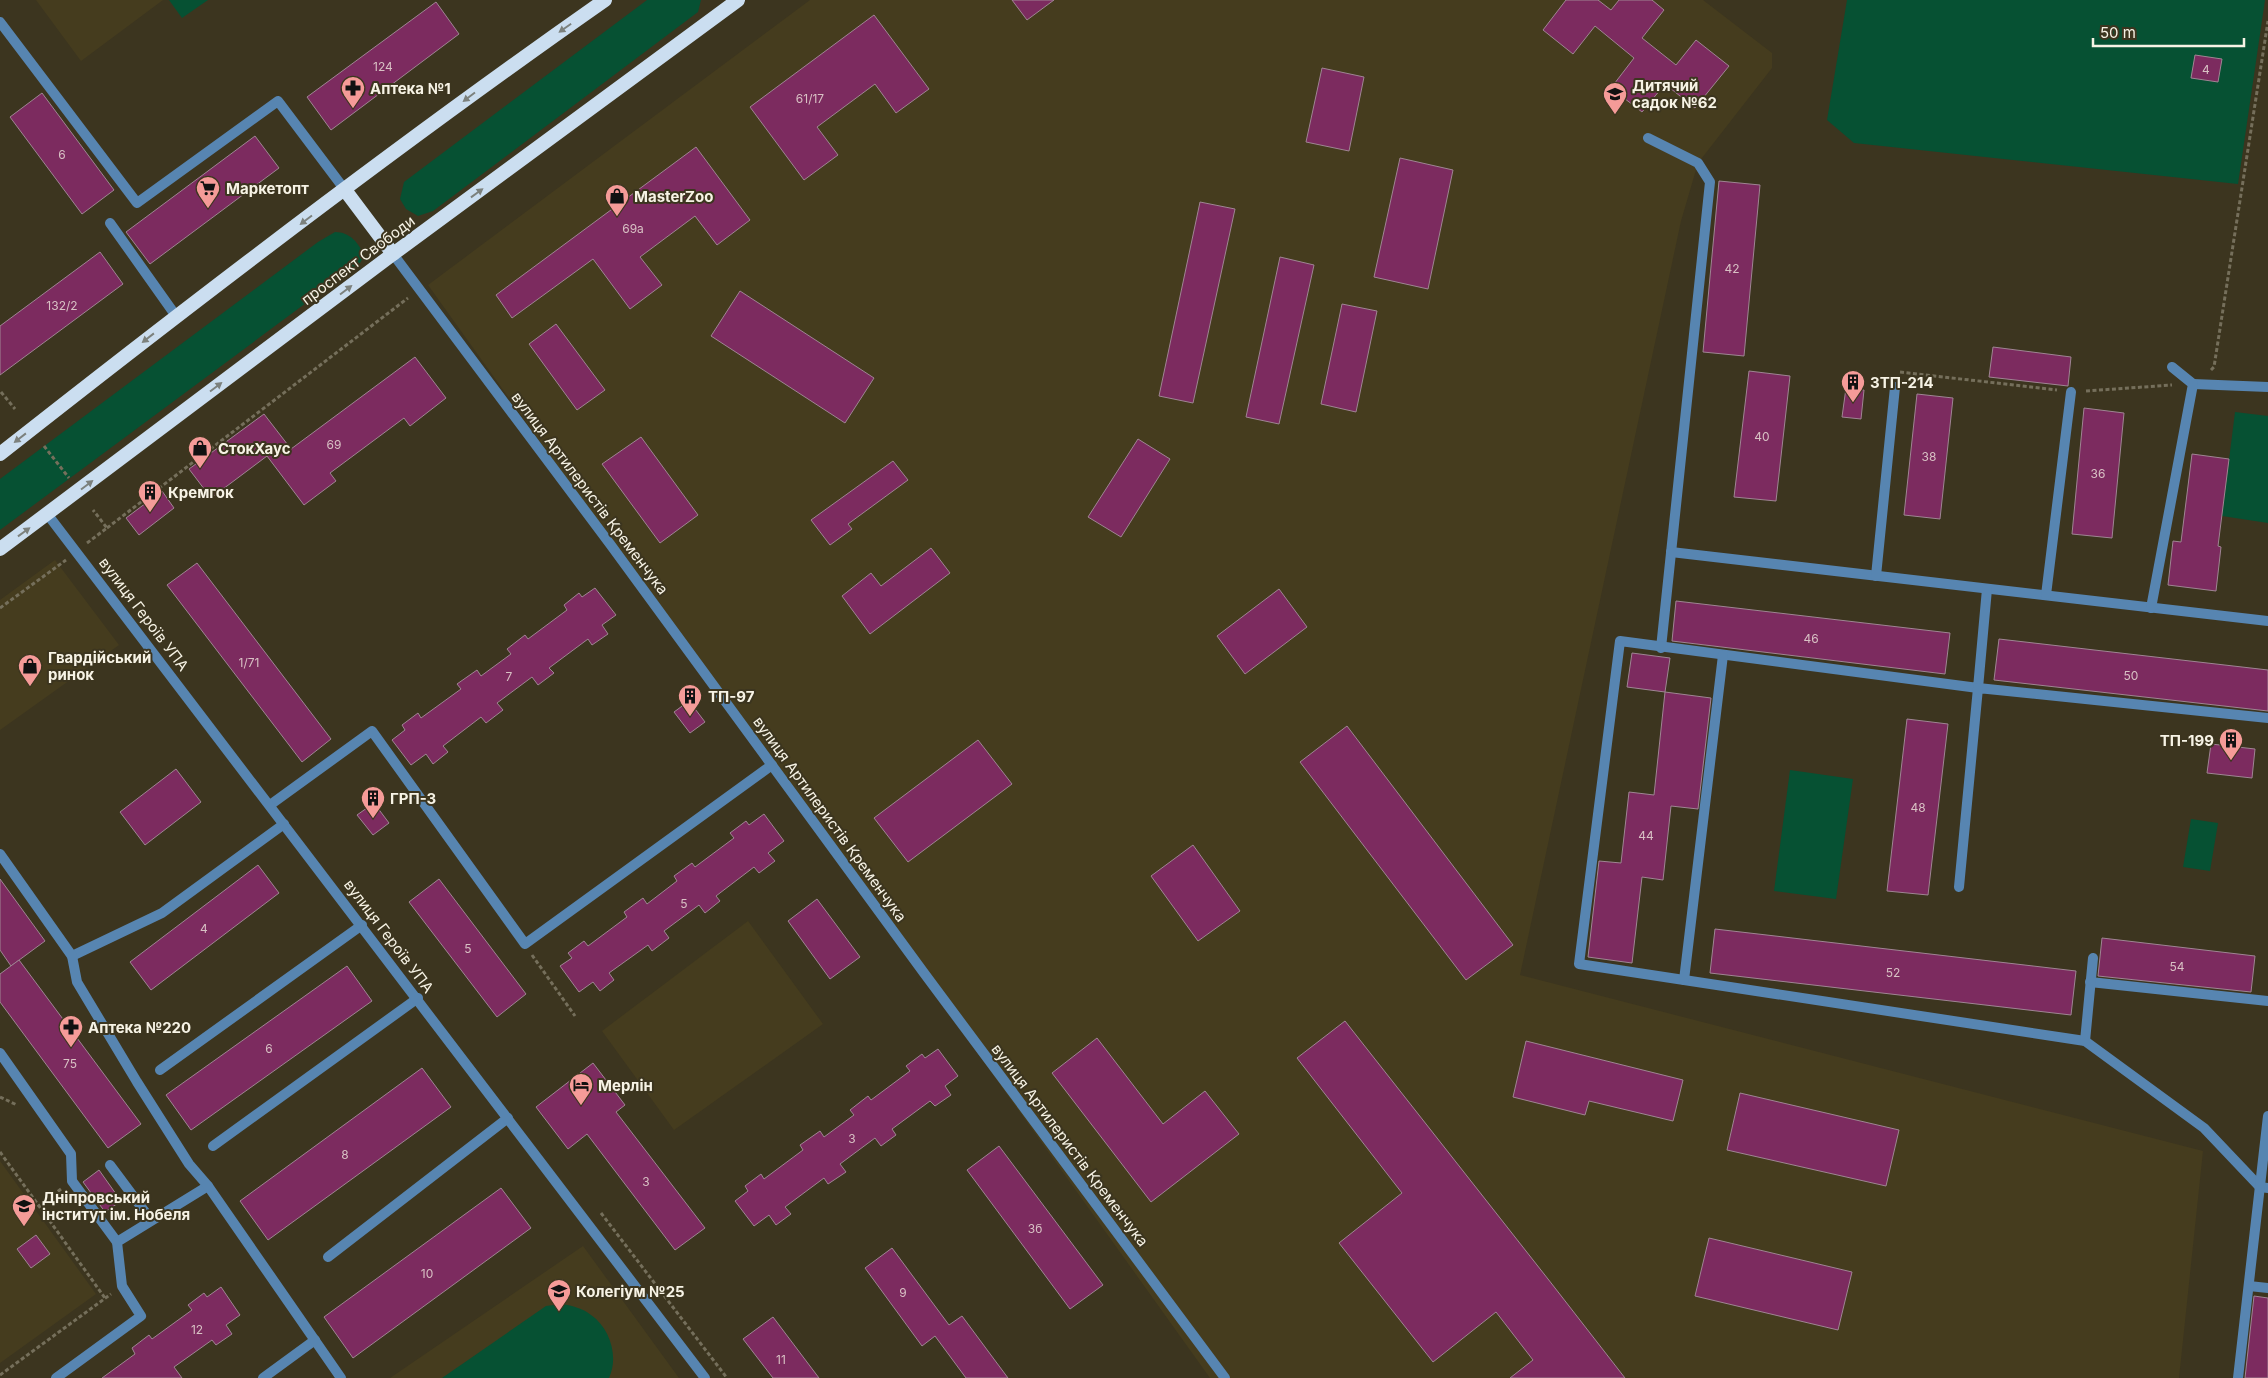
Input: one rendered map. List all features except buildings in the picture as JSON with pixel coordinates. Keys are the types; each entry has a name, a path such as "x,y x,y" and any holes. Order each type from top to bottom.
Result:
{"highway":[{"path":"0,454 176,316 508,68 605,0"},
{"name":"проспект Свободи","path":"0,549 48,515 393,254 738,0"},
{"path":"345,190 393,254"}],"street":[{"path":"0,22 137,203 278,102 345,190"},
{"path":"1648,138 1698,163 1710,182 1661,648"},
{"path":"110,223 176,316"},
{"name":"вулиця Артилеристів Кременчука","path":"393,254 1225,1378"},
{"path":"2172,367 2193,384 2268,387"},
{"path":"2151,608 2193,384"},
{"path":"1876,576 1895,387"},
{"path":"2046,595 2071,392"},
{"name":"вулиця Героїв УПА","path":"48,515 418,998 705,1378"},
{"path":"1672,552 2268,621"},
{"path":"1958,887 1987,588"},
{"path":"2264,1187 2204,1128 2085,1041 1579,964 1620,641 1661,648 1978,688 2268,718"},
{"path":"1684,980 1724,655"},
{"path":"270,805 372,731 525,944 772,765"},
{"path":"72,956 162,913 284,824"},
{"path":"0,854 72,956 77,982 189,1164 208,1186 341,1378"},
{"path":"160,1070 362,925"},
{"path":"2085,1041 2093,958"},
{"path":"2090,982 2268,1001"},
{"path":"213,1146 418,998"},
{"path":"0,1053 71,1154 72,1181 117,1242 122,1286 141,1316 56,1378"},
{"path":"2238,1378 2249,1286 2264,1187 2268,1116"},
{"path":"328,1257 508,1118"},
{"path":"110,1165 151,1220"},
{"path":"117,1242 208,1186"},
{"path":"2249,1286 2268,1288"},
{"path":"263,1378 315,1340"}],"path":[{"path":"1898,372 2071,392 2193,384 2214,367 2268,21"},
{"path":"107,528 420,289"},
{"path":"1,392 15,409"},
{"path":"44,446 69,478"},
{"path":"0,608 86,544"},
{"path":"525,944 575,1016"},
{"path":"0,1152 105,1298"},
{"path":"39,1206 72,1181"},
{"path":"0,1375 122,1286"}],"shaded area":[{"path":"36,0 163,0 81,61"},
{"path":"810,0 1703,0 1772,53 1772,68 1698,163 1681,221 1520,975 2203,1151 2179,1378 1210,1378 428,285"},
{"name":"Гвардійський ринок","path":"55,560 119,645 0,730 0,600"},
{"path":"748,921 823,1024 674,1130 602,1031"},
{"name":"Дніпровський інститут ім. Нобеля","path":"0,1161 96,1294 0,1363"},
{"name":"Колегіум №25","path":"583,1246 679,1378 390,1378"}],"green space":[{"path":"169,0 208,0 182,18"},
{"path":"647,0 701,0 698,12 433,211 418,216 406,209 400,199 404,182"},
{"path":"1847,0 2265,0 2238,184 1854,143 1827,120"},
{"path":"335,232 349,236 357,243 364,256 360,263 0,530 0,479 318,242"},
{"path":"2235,412 2268,416 2268,523 2222,516"},
{"path":"1790,770 1853,779 1836,899 1774,891"},
{"path":"2191,819 2218,823 2210,871 2183,867"},
{"path":"562,1304 584,1311 603,1327 608,1335 613,1352 612,1370 609,1378 442,1378 546,1306"}],"place":[{"name":"Аптека №1","path":"353,109"},
{"name":"Дитячий садок №62","path":"1615,115"},
{"name":"Маркетопт","path":"208,209"},
{"name":"MasterZoo","path":"617,217"},
{"name":"ЗТП-214","path":"1853,403"},
{"name":"СтокХаус","path":"200,469"},
{"name":"Кремгок","path":"150,513"},
{"name":"Гвардійський ринок","path":"30,687"},
{"name":"ТП-97","path":"690,717"},
{"name":"ТП-199","path":"2231,761"},
{"name":"ГРП-3","path":"373,819"},
{"name":"Аптека №220","path":"71,1048"},
{"name":"Мерлін","path":"581,1106"},
{"name":"Дніпровський інститут ім. Нобеля","path":"24,1227"},
{"name":"Колегіум №25","path":"559,1312"}]}
